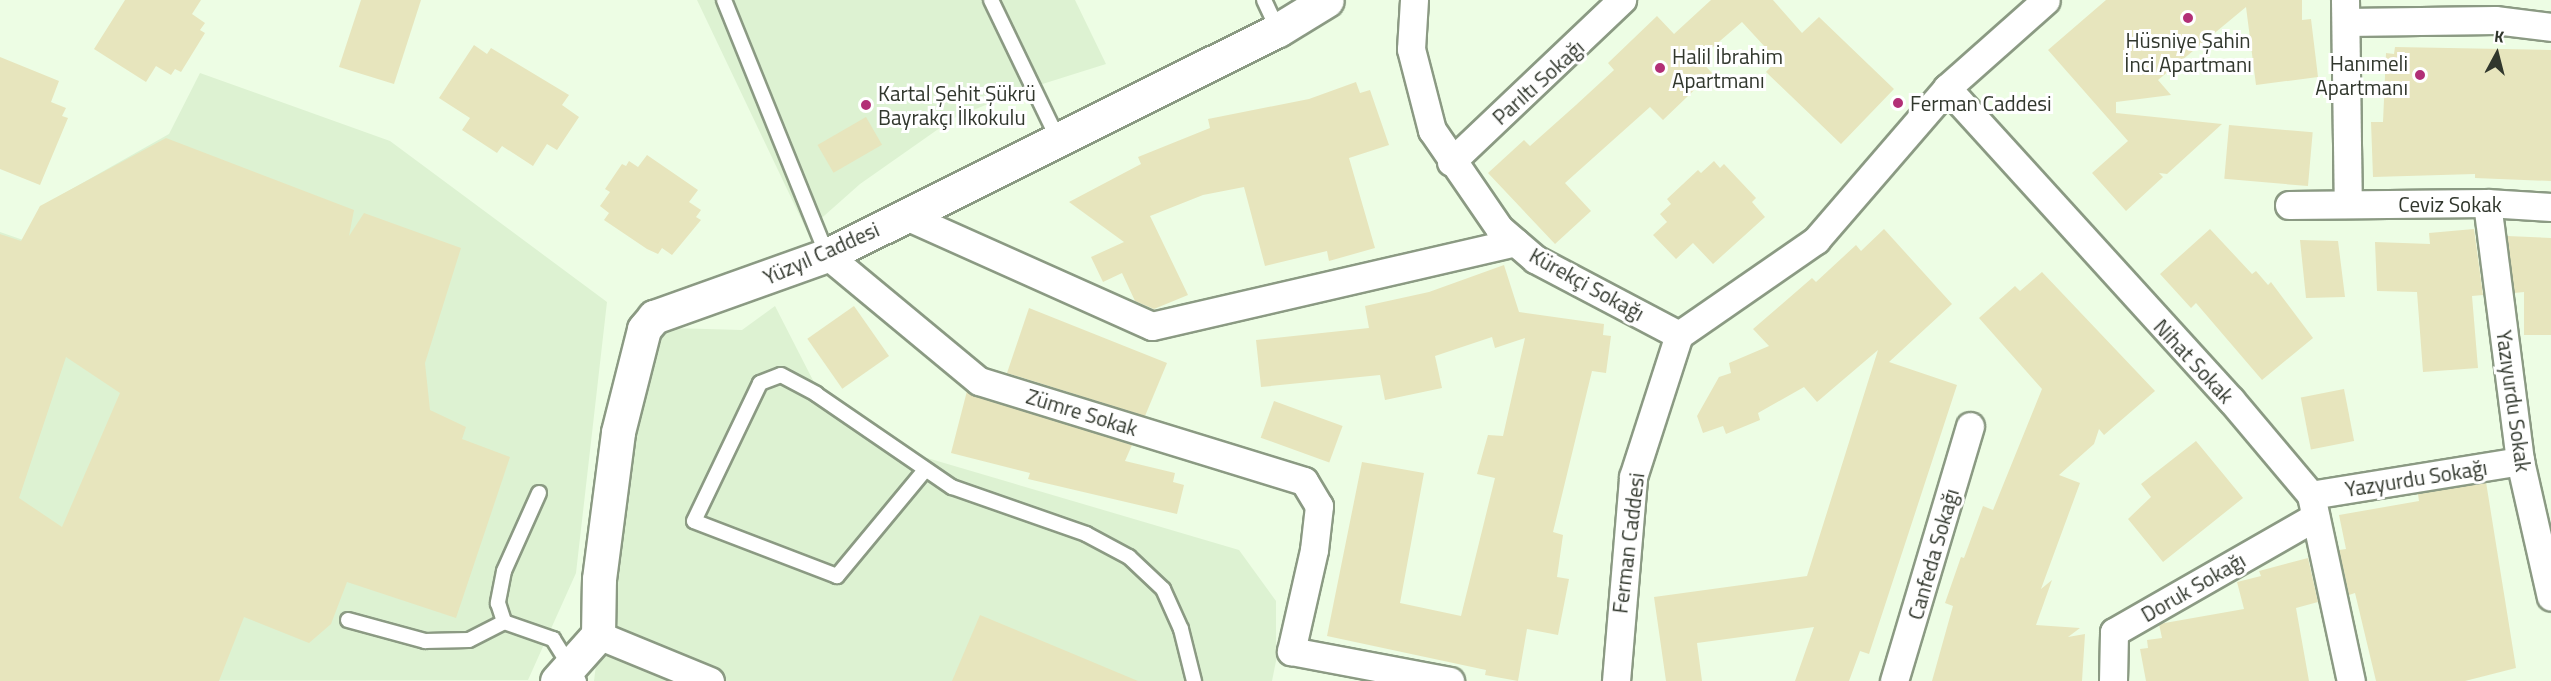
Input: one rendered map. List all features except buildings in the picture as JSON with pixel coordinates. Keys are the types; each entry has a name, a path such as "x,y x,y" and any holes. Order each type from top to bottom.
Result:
{"street":[{"name":"Yüzyıl Caddesi","path":"598,635 599,579 618,432 644,329 664,311 827,255 1057,137 1278,30 1327,0"},
{"name":"Kürekçi Sokağı","path":"1414,0 1411,49 1432,130 1451,162 1499,228 1535,259 1679,335"},
{"name":"Parıltı Sokağı","path":"1451,162 1622,0"},
{"path":"1679,335 1816,240 1947,88 2046,0"},
{"path":"2348,204 2345,11 2495,20 2551,27"},
{"name":"Nihat Sokak","path":"1947,88 2231,400 2313,506 2351,681"},
{"name":"Ceviz Sokak","path":"2289,205 2487,203 2551,207"},
{"name":"Yazıyurdu Sokak","path":"2487,203 2520,461 2551,597"},
{"path":"906,216 1152,326 1515,242"},
{"name":"Zümre Sokak","path":"827,255 979,381 1304,481 1319,506 1314,550 1291,651 1450,681"},
{"name":"Ferman Caddesi","path":"1616,681 1633,477 1679,335"},
{"name":"Canfeda Sokağı","path":"1894,681 1970,426"},
{"name":"Yazyurdu Sokağı","path":"2313,506 2520,461"},
{"name":"Doruk Sokağı","path":"2114,681 2114,632 2313,506"},
{"path":"569,676 598,635 710,681"}],"lane":[{"path":"724,0 827,255"},
{"path":"991,0 1057,137"},
{"path":"1264,0 1278,30"},
{"path":"925,470 837,576 694,521 760,383 781,375 816,394 952,488 1086,534 1129,557 1163,589 1181,629 1194,681"},
{"path":"504,621 498,603 504,571 539,493"},
{"path":"348,620 425,642 469,640 504,621 553,639 569,676"}],"shaded area":[{"name":"Kartal Şehit Şükrü Bayrakçı İlkokulu","path":"697,0 1075,0 1106,64 1017,92 954,118 860,184 807,231"},
{"path":"200,73 390,141 607,302 576,573 528,680 0,681 0,232 23,240 40,207 169,134"},
{"path":"775,306 822,398 917,455 1239,550 1276,601 1276,661 1272,681 594,681 605,591 651,341 670,328 742,330"}],"place":[{"name":"Hüsniye Şahin İnci Apartmanı","path":"2188,18"},
{"name":"Halil İbrahim Apartmanı","path":"1660,68"},
{"name":"Hanımeli Apartmanı","path":"2420,75"},
{"name":"Ferman Caddesi","path":"1898,103"},
{"name":"Kartal Şehit Şükrü Bayrakçı İlkokulu","path":"866,105"}]}
